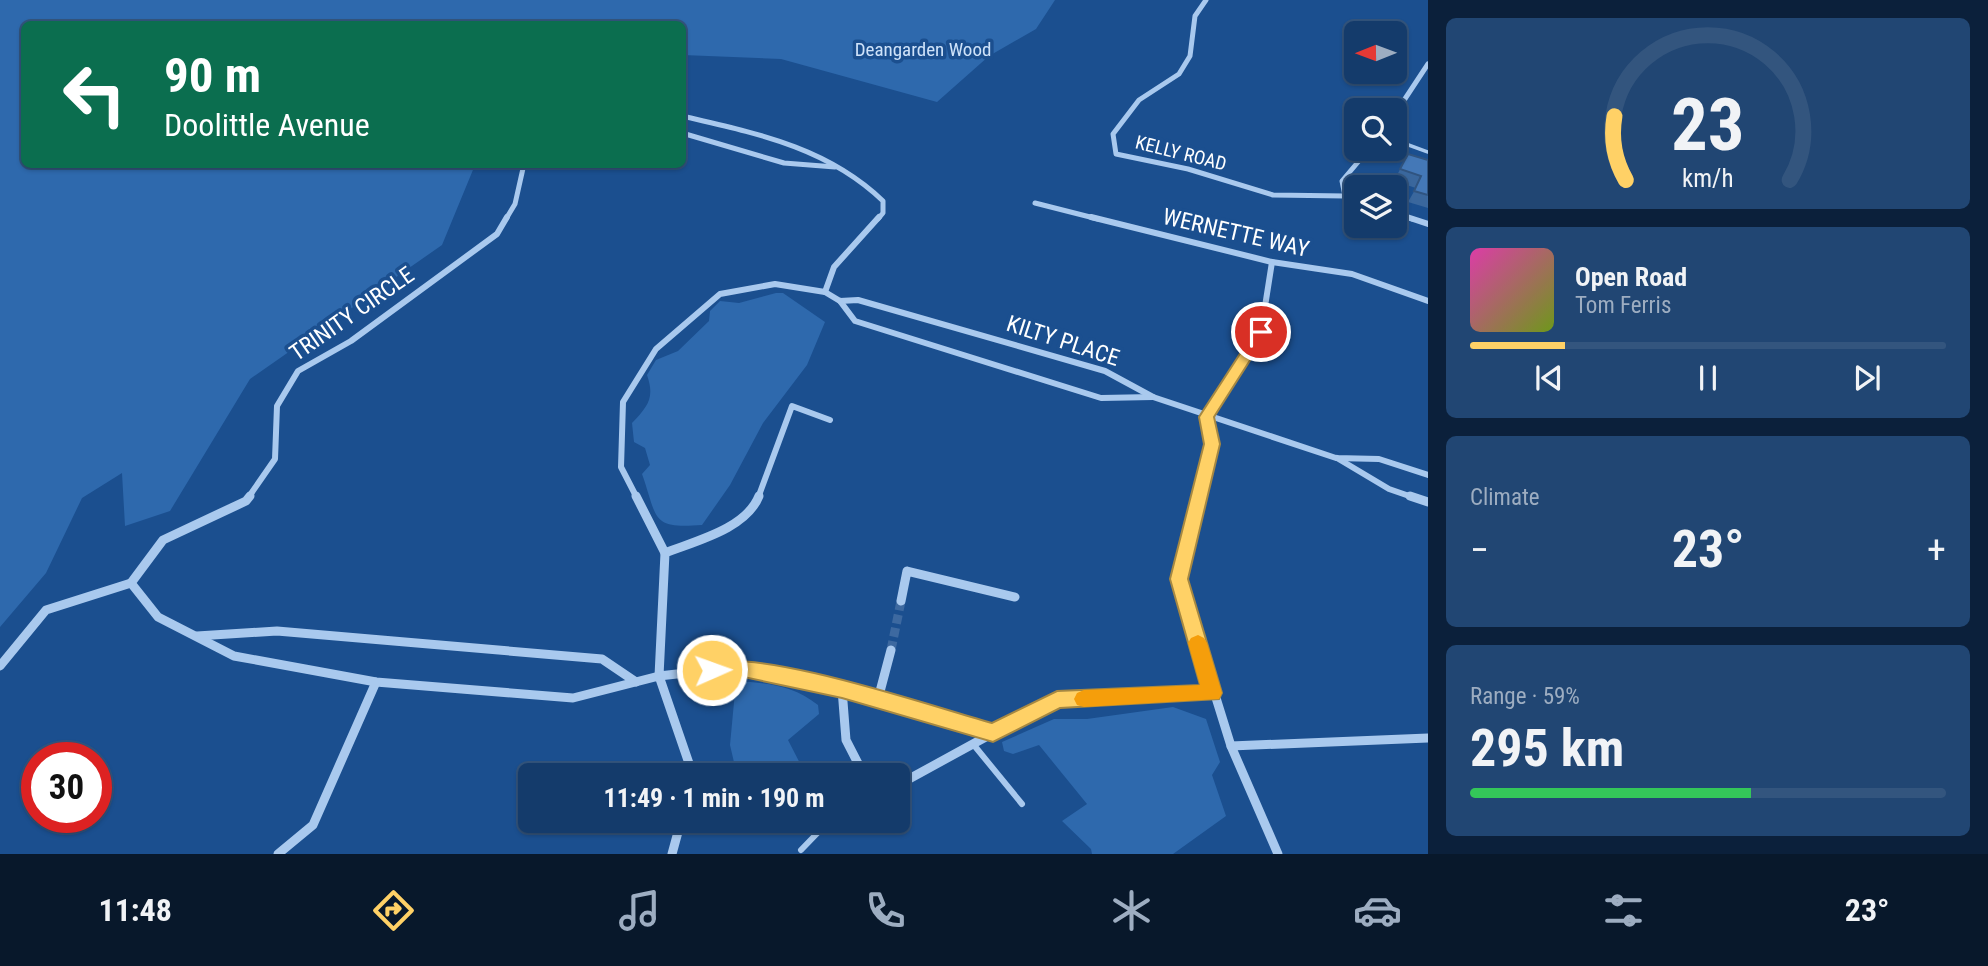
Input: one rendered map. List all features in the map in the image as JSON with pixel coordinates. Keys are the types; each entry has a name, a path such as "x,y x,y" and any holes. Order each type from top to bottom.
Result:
{"street":[{"name":"KELLY ROAD","path":"1206,0 1195,16 1190,57 1179,74 1139,100 1113,134 1116,154 1188,169 1273,195 1344,196"},
{"path":"1406,98 1428,64"},
{"path":"686,117 792,144 865,180 883,201 883,213 834,267 825,292"},
{"path":"686,134 784,163 841,168"},
{"path":"1347,175 1359,161"},
{"name":"TRINITY CIRCLE","path":"131,583 163,540 246,501 275,459 277,406 298,371 351,341 497,234 514,204 523,168"},
{"name":"WERNETTE WAY","path":"1035,203 1272,262 1352,274 1428,300"},
{"path":"1407,217 1428,224"},
{"path":"1272,262 1261,332 1206,417 1212,444 1179,579 1212,693 1231,746 1278,854"},
{"name":"KILTY PLACE","path":"665,553 621,467 623,402 656,349 720,294 775,284 825,292 840,301 858,300 1105,371 1153,397 1206,417 1336,458 1379,459 1428,475"},
{"path":"840,301 855,321 1101,398 1153,397"},
{"path":"690,763 659,676 665,553 722,531 755,506 792,406 830,419"},
{"path":"1336,458 1389,489 1428,502"},
{"path":"901,601 907,571 1015,597"},
{"path":"0,666 46,611 131,583 158,617 234,656 376,682 573,698 659,676 739,667 842,689 993,733"},
{"path":"196,636 276,631 602,659 636,682"},
{"path":"878,699 891,650"},
{"path":"278,854 313,825 376,682"},
{"path":"842,689 846,740 858,763"},
{"path":"910,778 1057,700 1212,693"},
{"path":"1231,746 1428,738"},
{"path":"672,854 678,833"}],"lane":[{"path":"1407,144 1428,152"},
{"path":"973,744 1021,803"},
{"path":"802,850 818,833"}],"green space":[{"name":"Deangarden Wood","path":"0,0 1055,0 1036,29 989,56 937,102 781,59 686,55 686,21 21,21 21,168 474,168 442,245 250,379 170,511 125,526 122,473 82,498 46,573 0,627"},
{"path":"783,293 825,322 807,365 763,423 730,485 702,525 685,526 664,522 654,511 642,474 650,465 645,448 634,442 632,423 646,406 650,396 647,375 656,360 678,351 709,321 710,311 720,301 739,303"},
{"path":"736,681 789,689 818,705 819,714 788,740 800,763 734,763 730,745"},
{"path":"1173,707 1206,719 1220,762 1212,775 1226,816 1173,854 1092,854 1091,849 1062,821 1087,804 1039,745 1013,754 1004,751 1002,742 1054,719 1087,719"}],"building":[{"path":"1407,156 1428,160 1428,195 1414,191 1421,176 1400,169 1407,161"}],"tunnel":[{"path":"891,650 901,601"}],"slow traffic":[{"path":"1084,699 1212,693 1198,643"}],"route":[{"path":"712,670 739,667 842,689 993,733 1057,700 1212,693 1179,579 1212,444 1206,417 1261,332"}]}
